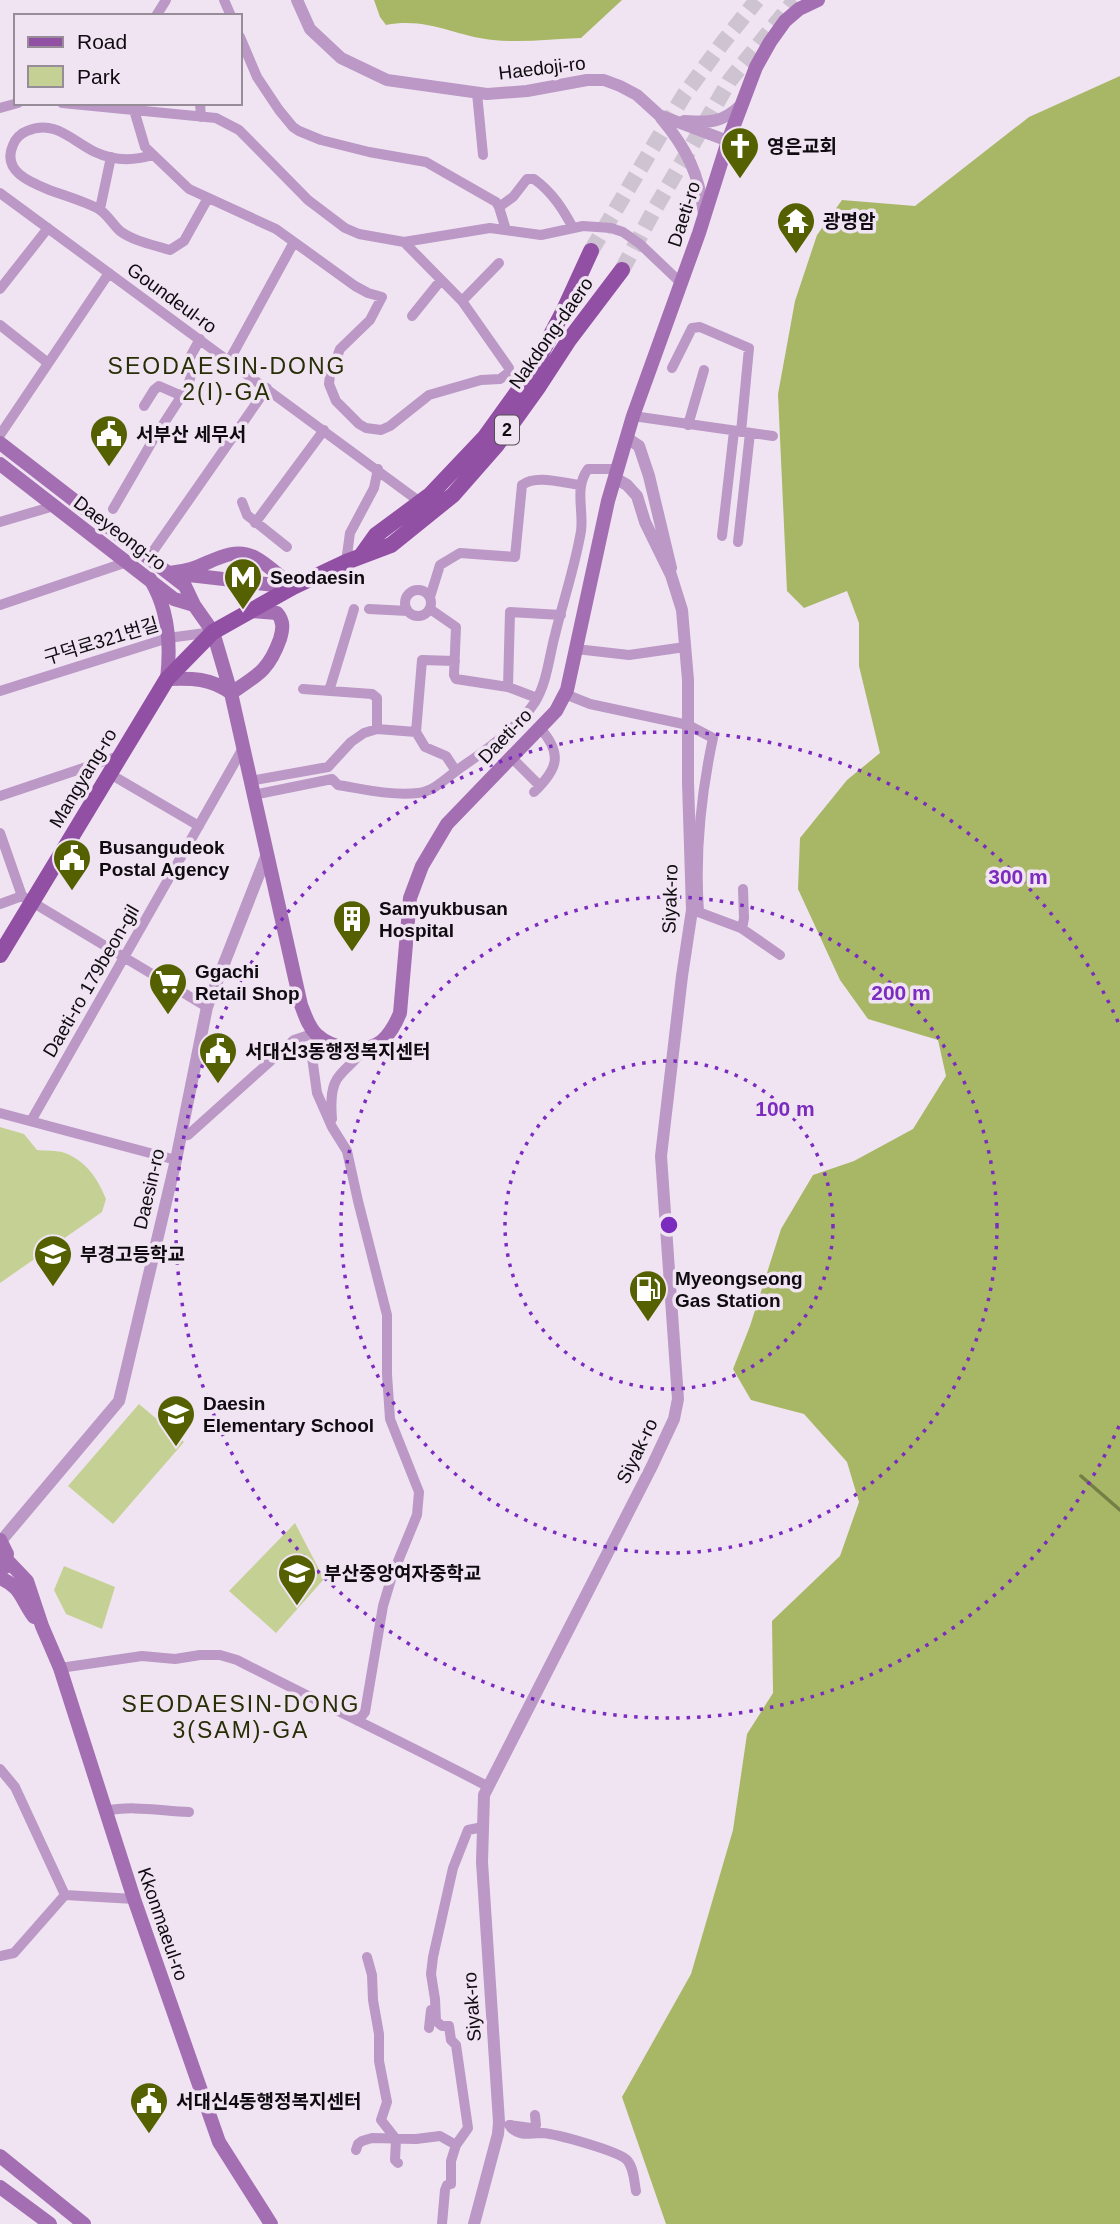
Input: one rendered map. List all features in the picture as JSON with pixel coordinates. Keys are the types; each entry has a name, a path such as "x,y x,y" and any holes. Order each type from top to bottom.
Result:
{"main road":[{"name":"Daeti-ro","path":"365,1048 386,1038 400,1013 410,898 422,866 447,824 556,711 565,694 607,501 633,416 681,284 727,141 756,66 770,42 785,21 799,9 818,0"},
{"name":"Nakdong-daero","path":"354,559 376,535 430,495 485,437 531,373 563,313 591,251"},
{"name":"Nakdong-daero","path":"214,632 293,587 391,545 453,495 476,470 532,396 569,340 622,270"},
{"name":"Daeyeong-ro","path":"0,443 185,586 194,605 214,632"},
{"name":"Daeyeong-ro","path":"0,464 174,598 194,605"},
{"path":"169,573 190,570 215,559 242,553 267,565 293,587"},
{"path":"169,573 293,587"},
{"path":"150,579 160,600 168,638 167,678 199,678 221,685 231,693"},
{"path":"231,693 263,670 273,659 281,634 283,624 277,613 251,611"},
{"path":"214,632 231,693 306,1019 314,1033 335,1046 365,1048"},
{"name":"Mangyang-ro","path":"0,955 27,900 122,755 167,678 214,632"},
{"name":"Kkonmaeul-ro","path":"1,1541 7,1553 2,1571 27,1581 60,1668 134,1899 219,2142 271,2224"},
{"path":"0,2156 84,2224"},
{"path":"0,2187 50,2224"}],"street":[{"name":"Haedoji-ro","path":"297,0 310,29 341,58 387,80 486,94 527,91 577,81 604,80 637,95 659,115 727,141"},
{"path":"242,42 257,77 293,127 321,140 426,162 481,193 499,207 506,230"},
{"path":"477,93 483,155"},
{"path":"110,105 174,108 201,117 216,118 239,130 308,200 345,228 375,238 404,242 485,229 541,235 592,226 611,228 623,232 660,262 681,284"},
{"path":"200,105 201,117"},
{"path":"674,121 716,121 731,114 741,105"},
{"path":"134,106 145,147 189,189 276,229 355,286 382,297 370,320 340,349 330,375 329,384 336,401 366,428 381,430 429,396 481,380 500,379 508,373 509,368 462,300 404,242"},
{"path":"659,115 679,139 691,163 701,192 704,215"},
{"path":"152,155 123,160 111,157 97,153 51,127 25,131 10,151 10,163 16,172 35,184 100,209 121,232 147,244 170,250 184,241 208,198"},
{"path":"100,209 111,157"},
{"path":"499,207 513,198 527,179 534,179 546,188 564,210 573,228"},
{"name":"Goundeul-ro","path":"0,193 420,502"},
{"path":"0,289 48,228"},
{"path":"229,361 294,242"},
{"path":"462,300 499,263"},
{"path":"0,435 109,273"},
{"path":"412,316 441,279"},
{"path":"0,324 48,363"},
{"path":"672,368 692,328 700,327 749,348 742,432 738,542"},
{"path":"113,509 188,386 191,375 188,361 200,339"},
{"path":"688,425 704,370"},
{"path":"144,406 159,386 182,396"},
{"path":"149,557 267,388"},
{"path":"633,416 773,436"},
{"path":"255,523 324,430"},
{"path":"722,536 742,432"},
{"name":"Siyak-ro","path":"626,438 639,446 649,476 671,560 671,575"},
{"path":"354,559 350,533 374,488 377,469"},
{"path":"252,788 332,779 338,785 421,793 436,786 481,754 523,716 543,685 581,529 582,478 588,469 616,474"},
{"name":"Siyak-ro","path":"474,2224 505,2126 482,1862 484,1795 646,1478 674,1419 678,1399 661,1156 682,976 696,911 688,680 682,610 671,575 645,522 637,496 616,474"},
{"path":"430,609 430,597 440,565 460,554 515,557 523,485 526,482 536,478 581,485"},
{"path":"242,502 247,515 287,547"},
{"path":"0,522 54,506"},
{"path":"0,605 127,562"},
{"path":"408,611 406,598 411,592 420,590 430,597"},
{"path":"329,691 354,609"},
{"path":"369,609 408,611 419,615 430,609"},
{"path":"430,609 456,627 456,679 508,688 537,698"},
{"path":"508,688 510,612 561,615"},
{"name":"구덕로321번길","path":"0,691 168,638 214,632"},
{"path":"576,649 629,655 685,648"},
{"path":"455,661 422,660 416,732 425,747 446,756 456,771"},
{"path":"303,689 372,694 379,704 377,729"},
{"path":"565,694 590,704 688,725 713,738 706,768 696,911 742,929 780,956"},
{"path":"511,757 537,789 552,771 554,752 553,745 540,728"},
{"path":"252,788 328,767 351,742 364,733 377,729 416,732"},
{"name":"Daeti-ro 179beon-gil","path":"31,1121 243,748"},
{"path":"0,796 122,755"},
{"path":"110,774 199,826"},
{"path":"0,833 27,900 207,1007"},
{"name":"Daesin-ro","path":"1,1541 119,1401 176,1160 207,1007 267,854"},
{"path":"742,929 743,889"},
{"path":"0,904 27,900"},
{"path":"180,1136 188,1135 294,1040 314,1033 312,1057 317,1093 332,1127 347,1151 387,1315 390,1419 419,1492 417,1515 383,1606 365,1712 358,1721"},
{"path":"332,1127 334,1086 338,1077 357,1060 365,1048"},
{"path":"0,1113 176,1160"},
{"path":"60,1668 142,1656 175,1659 220,1655 237,1660 487,1786"},
{"path":"0,1769 15,1787 65,1895"},
{"path":"105,1811 121,1808 189,1812"},
{"path":"442,2224 445,2190 447,2185 451,2184 456,2145 468,2125 457,2048 451,2039 449,2026 442,2026 436,2021 431,1974 453,1868 468,1830 483,1827"},
{"path":"65,1895 134,1899"},
{"path":"0,1956 14,1953 65,1895"},
{"path":"367,1957 371,1967 379,2034 379,2061 387,2102 381,2120 396,2139 394,2155 398,2162"},
{"path":"429,2028 430,2011 435,2008"},
{"path":"505,2126 531,2128 536,2125 535,2115"},
{"path":"505,2126 520,2134 545,2133 560,2136 624,2157 632,2167 636,2192"},
{"path":"356,2150 362,2141 372,2138 440,2136 456,2145"}],"green space":[{"path":"374,0 622,0 581,38 515,41 479,38 415,23 386,25"},
{"path":"1120,76 1120,2224 666,2224 622,2097 691,1974 733,1830 747,1734 773,1693 772,1621 840,1556 859,1502 847,1462 804,1414 751,1400 733,1369 750,1326 781,1229 813,1175 854,1161 913,1129 946,1076 938,1040 868,1019 840,980 798,889 800,838 847,780 880,753 859,666 859,623 847,591 804,608 787,591 778,394 795,301 817,235 842,200 915,206 1029,117"},
{"path":"0,1127 24,1134 37,1150 62,1152 72,1156 95,1178 106,1199 102,1212 0,1283"},
{"path":"139,1404 184,1442 113,1524 68,1486"},
{"path":"295,1523 324,1579 276,1633 229,1591"},
{"path":"64,1566 115,1587 102,1629 66,1614 54,1590"}],"waterway":[{"path":"1081,1476 1120,1510"}],"tunnel":[{"path":"591,251 684,95 757,0"},
{"path":"622,270 730,80 795,0"}],"place":[{"name":"영은교회","path":"740,180"},
{"name":"광명암","path":"796,255"},
{"name":"서부산 세무서","path":"109,468"},
{"name":"Seodaesin","path":"243,611"},
{"name":"Busangudeok Postal Agency","path":"72,892"},
{"name":"Samyukbusan Hospital","path":"352,953"},
{"name":"Ggachi Retail Shop","path":"168,1016"},
{"name":"서대신3동행정복지센터","path":"218,1085"},
{"name":"부경고등학교","path":"53,1288"},
{"name":"Myeongseong Gas Station","path":"648,1323"},
{"name":"Daesin Elementary School","path":"176,1448"},
{"name":"부산중앙여자중학교","path":"297,1607"},
{"name":"서대신4동행정복지센터","path":"149,2135"}],"district":[{"name":"SEODAESIN-DONG 2(I)-GA","path":"227,379"},
{"name":"SEODAESIN-DONG 3(SAM)-GA","path":"241,1717"}]}
